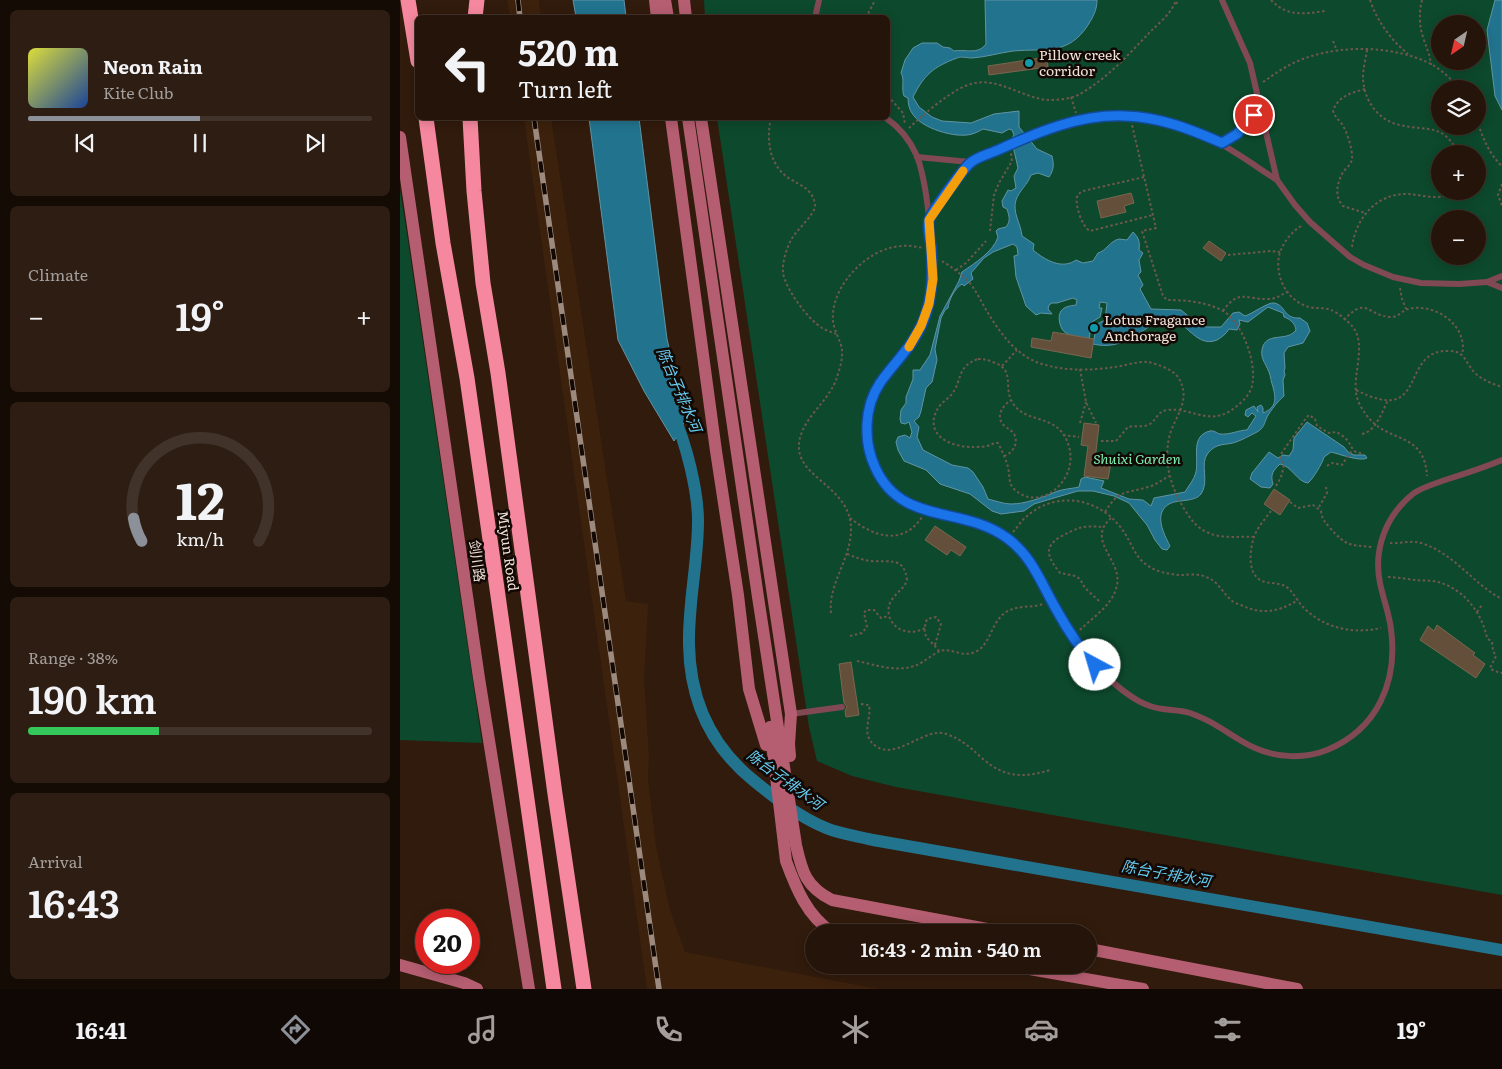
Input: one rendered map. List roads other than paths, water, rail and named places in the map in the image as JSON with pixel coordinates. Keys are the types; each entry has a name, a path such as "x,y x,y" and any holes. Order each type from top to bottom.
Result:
{"highway":[{"path":"408,0 415,43"},
{"path":"475,15 477,0"},
{"name":"Miyun Road","path":"426,120 443,243 467,378 554,989"},
{"name":"Miyun Road","path":"470,120 474,191 483,283 500,393 554,794 584,989"}],"street":[{"path":"655,0 657,15"},
{"path":"665,0 668,15"},
{"path":"672,0 674,15"},
{"path":"684,0 686,15"},
{"path":"671,120 750,689 766,740 779,763"},
{"path":"682,120 768,706 789,829 786,860 803,900 816,920 821,924"},
{"path":"688,120 756,588 779,763 789,829 800,863 807,880 815,889 832,900 960,924"},
{"path":"701,120 791,714 789,744 779,763"},
{"name":"剑川路","path":"400,137 479,678 529,989"},
{"path":"1097,951 1297,989"},
{"path":"400,966 464,983 476,989"},
{"path":"1058,974 1144,989"}],"lane":[{"path":"816,15 819,0"},
{"path":"1222,0 1250,64 1277,180"},
{"path":"1222,143 1237,134 1247,124 1254,115 1258,102"},
{"path":"929,220 970,162 1049,128 1078,120 1108,116 1129,116 1172,122 1222,143 1277,180 1310,222 1350,257 1377,272 1401,280 1436,284 1487,282 1502,276"},
{"path":"888,120 903,133 917,157 924,181 933,279 926,316 912,342 879,385 871,404 867,429 870,452 875,467 888,489 900,499 916,508 973,521 1008,538 1027,558 1037,573 1051,601 1087,657 1103,674 1140,703 1163,710 1190,713 1255,748 1282,756 1297,756 1324,751 1338,745 1362,729 1386,690 1393,659 1391,625 1379,576 1380,544 1383,533 1395,513 1415,493 1426,486 1502,460"},
{"path":"917,157 970,162"},
{"path":"1487,282 1502,288"},
{"path":"791,714 842,707"}],"water":[{"path":"573,0 624,0 626,15 576,15"},
{"path":"985,0 1097,0 1090,22 1072,42 1046,50 1013,51 972,58 959,57 935,68 925,77 913,97 919,107 932,117 942,121 971,123 994,114 1019,111 1019,127 1037,149 1052,156 1053,162 1053,169 1049,177 1038,173 1031,175 1015,204 1022,236 1034,244 1033,250 1059,264 1071,263 1076,260 1083,263 1093,261 1098,253 1116,240 1127,240 1133,232 1139,240 1139,250 1143,253 1139,260 1141,272 1138,275 1143,285 1140,289 1151,309 1181,310 1199,325 1221,327 1233,313 1239,312 1245,316 1268,304 1274,303 1281,306 1290,316 1300,318 1307,323 1310,331 1303,343 1288,347 1284,353 1284,396 1270,411 1262,427 1257,432 1241,440 1215,447 1211,450 1205,457 1205,484 1201,494 1194,499 1171,503 1164,508 1161,524 1170,546 1167,550 1162,549 1147,525 1129,503 1114,496 1093,491 1078,491 1034,504 1024,511 1001,514 992,511 970,494 940,484 926,470 904,461 898,450 896,442 898,437 905,435 910,438 912,432 909,422 901,423 900,419 901,410 906,403 906,397 913,379 913,370 920,370 930,355 940,316 962,272 992,248 998,237 996,231 1008,225 1007,209 1003,207 1002,201 1008,190 1011,191 1016,188 1014,176 1018,168 1013,146 1010,142 1014,135 1012,130 1009,129 1002,133 983,129 972,134 957,135 930,128 916,118 911,111 908,98 903,93 901,73 905,60 913,48 922,43 937,43 954,51 976,51 986,44","holes":["1013,244 1017,247 1018,255 1014,256 1016,277 1026,306 1036,315 1041,313 1052,314 1048,309 1049,305 1073,298 1077,300 1076,305 1066,307 1061,311 1059,320 1061,326 1068,334 1089,339 1092,322 1100,317 1102,308 1099,308 1100,302 1107,303 1105,320 1097,324 1093,344 1113,345 1122,342 1163,318 1176,321 1200,339 1211,342 1221,338 1229,329 1237,330 1240,324 1239,320 1248,322 1268,307 1283,313 1284,317 1293,323 1296,330 1288,336 1269,339 1262,350 1262,356 1270,374 1274,391 1275,399 1273,405 1268,411 1263,413 1261,405 1257,407 1258,412 1254,406 1246,410 1245,415 1248,417 1252,413 1256,416 1247,430 1224,434 1211,431 1200,437 1197,448 1196,472 1185,492 1154,498 1151,506 1143,500 1129,499 1101,488 1104,481 1085,477 1081,479 1079,487 1059,491 1027,502 1008,504 988,499 983,487 968,468 952,465 923,450 917,437 919,427 914,421 919,417 926,388 932,382 937,360 935,349 941,318 948,308 952,295 959,286 962,284 964,286 973,279 971,273 984,258"]},
{"path":"1495,0 1502,0 1502,110 1495,96 1487,30"},
{"path":"589,120 639,120 667,339 686,419 674,441 644,391 618,340"},
{"path":"1307,422 1344,447 1348,452 1354,455 1365,455 1367,458 1355,458 1331,452 1324,457 1308,483 1280,464 1273,473 1273,484 1270,488 1261,487 1250,479 1252,473 1269,452 1278,458 1283,455 1289,456 1293,450 1294,438"}],"waterway":[{"name":"陈台子排水河","path":"673,415 690,467 696,496 698,536 690,614 689,645 690,665 699,703 715,737 738,767 770,794 797,813 831,830 873,840 1502,950"}],"railway":[{"path":"518,0 520,15"},
{"path":"534,120 659,989"}],"place":[{"name":"Pillow creek corridor","path":"1029,63"},
{"name":"Lotus Fragance Anchorage","path":"1094,328"}],"park label":[{"name":"Shuixi Garden","path":"1137,459"}]}
